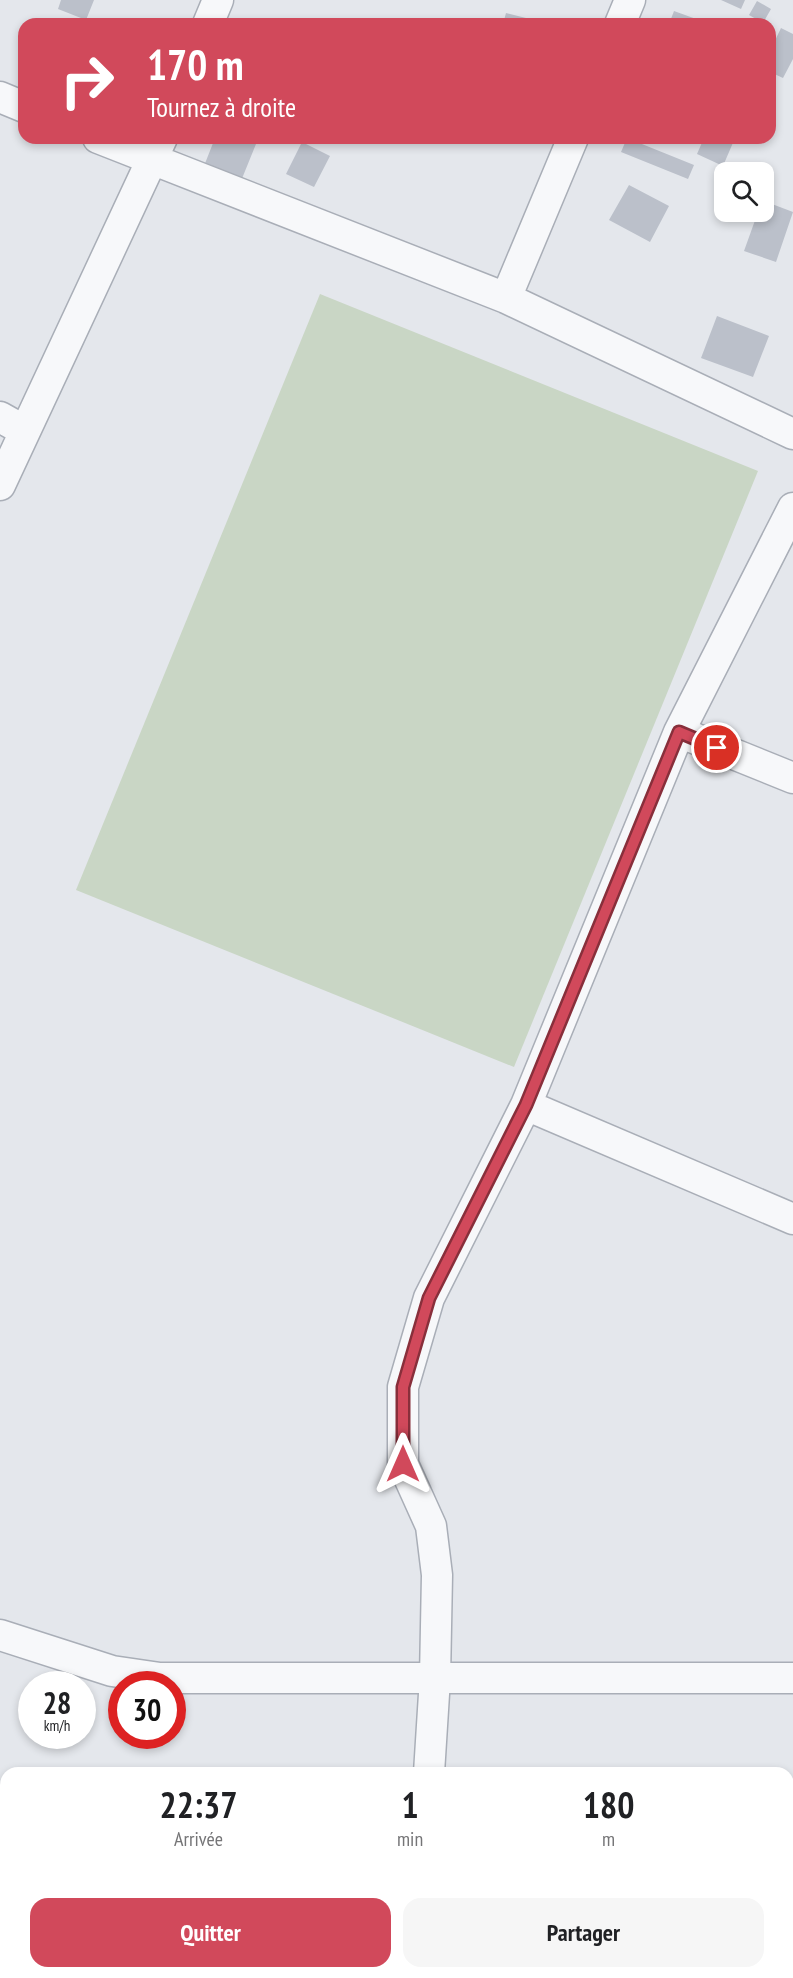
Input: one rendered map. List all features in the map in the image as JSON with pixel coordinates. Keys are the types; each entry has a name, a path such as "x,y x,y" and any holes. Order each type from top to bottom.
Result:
{"street":[{"path":"210,18 218,0"},
{"path":"622,18 630,0"},
{"path":"0,97 18,104"},
{"path":"131,144 158,149 506,298 793,434"},
{"path":"506,298 570,144"},
{"path":"0,485 13,424 158,149"},
{"path":"429,1767 435,1678 437,1575 430,1526 403,1464 403,1387 429,1298 526,1105 679,732 793,508"},
{"path":"679,732 793,778"},
{"path":"526,1105 793,1219"},
{"path":"0,1635 112,1671 160,1678 793,1678"}],"green space":[{"path":"320,294 758,471 514,1067 76,890"}],"building":[{"path":"61,0 94,0 87,18 58,9"},
{"path":"721,0 745,0 741,9"},
{"path":"757,1 771,9 766,18 754,18 749,15"},
{"path":"674,11 693,18 671,18"},
{"path":"506,13 526,18 505,18"},
{"path":"781,28 793,34 793,59 783,78 776,75 776,38"},
{"path":"213,144 256,144 241,181 204,166"},
{"path":"301,144 306,144 330,156 314,187 286,174"},
{"path":"624,144 642,144 694,165 688,179 621,152"},
{"path":"701,144 732,144 725,162 714,162 697,154"},
{"path":"629,185 669,206 650,242 609,220"},
{"path":"774,205 793,212 776,262 744,251 754,222 774,222"},
{"path":"717,316 769,336 753,377 701,358"}],"route":[{"path":"403,1464 403,1387 429,1298 526,1105 679,732 717,748"}]}
